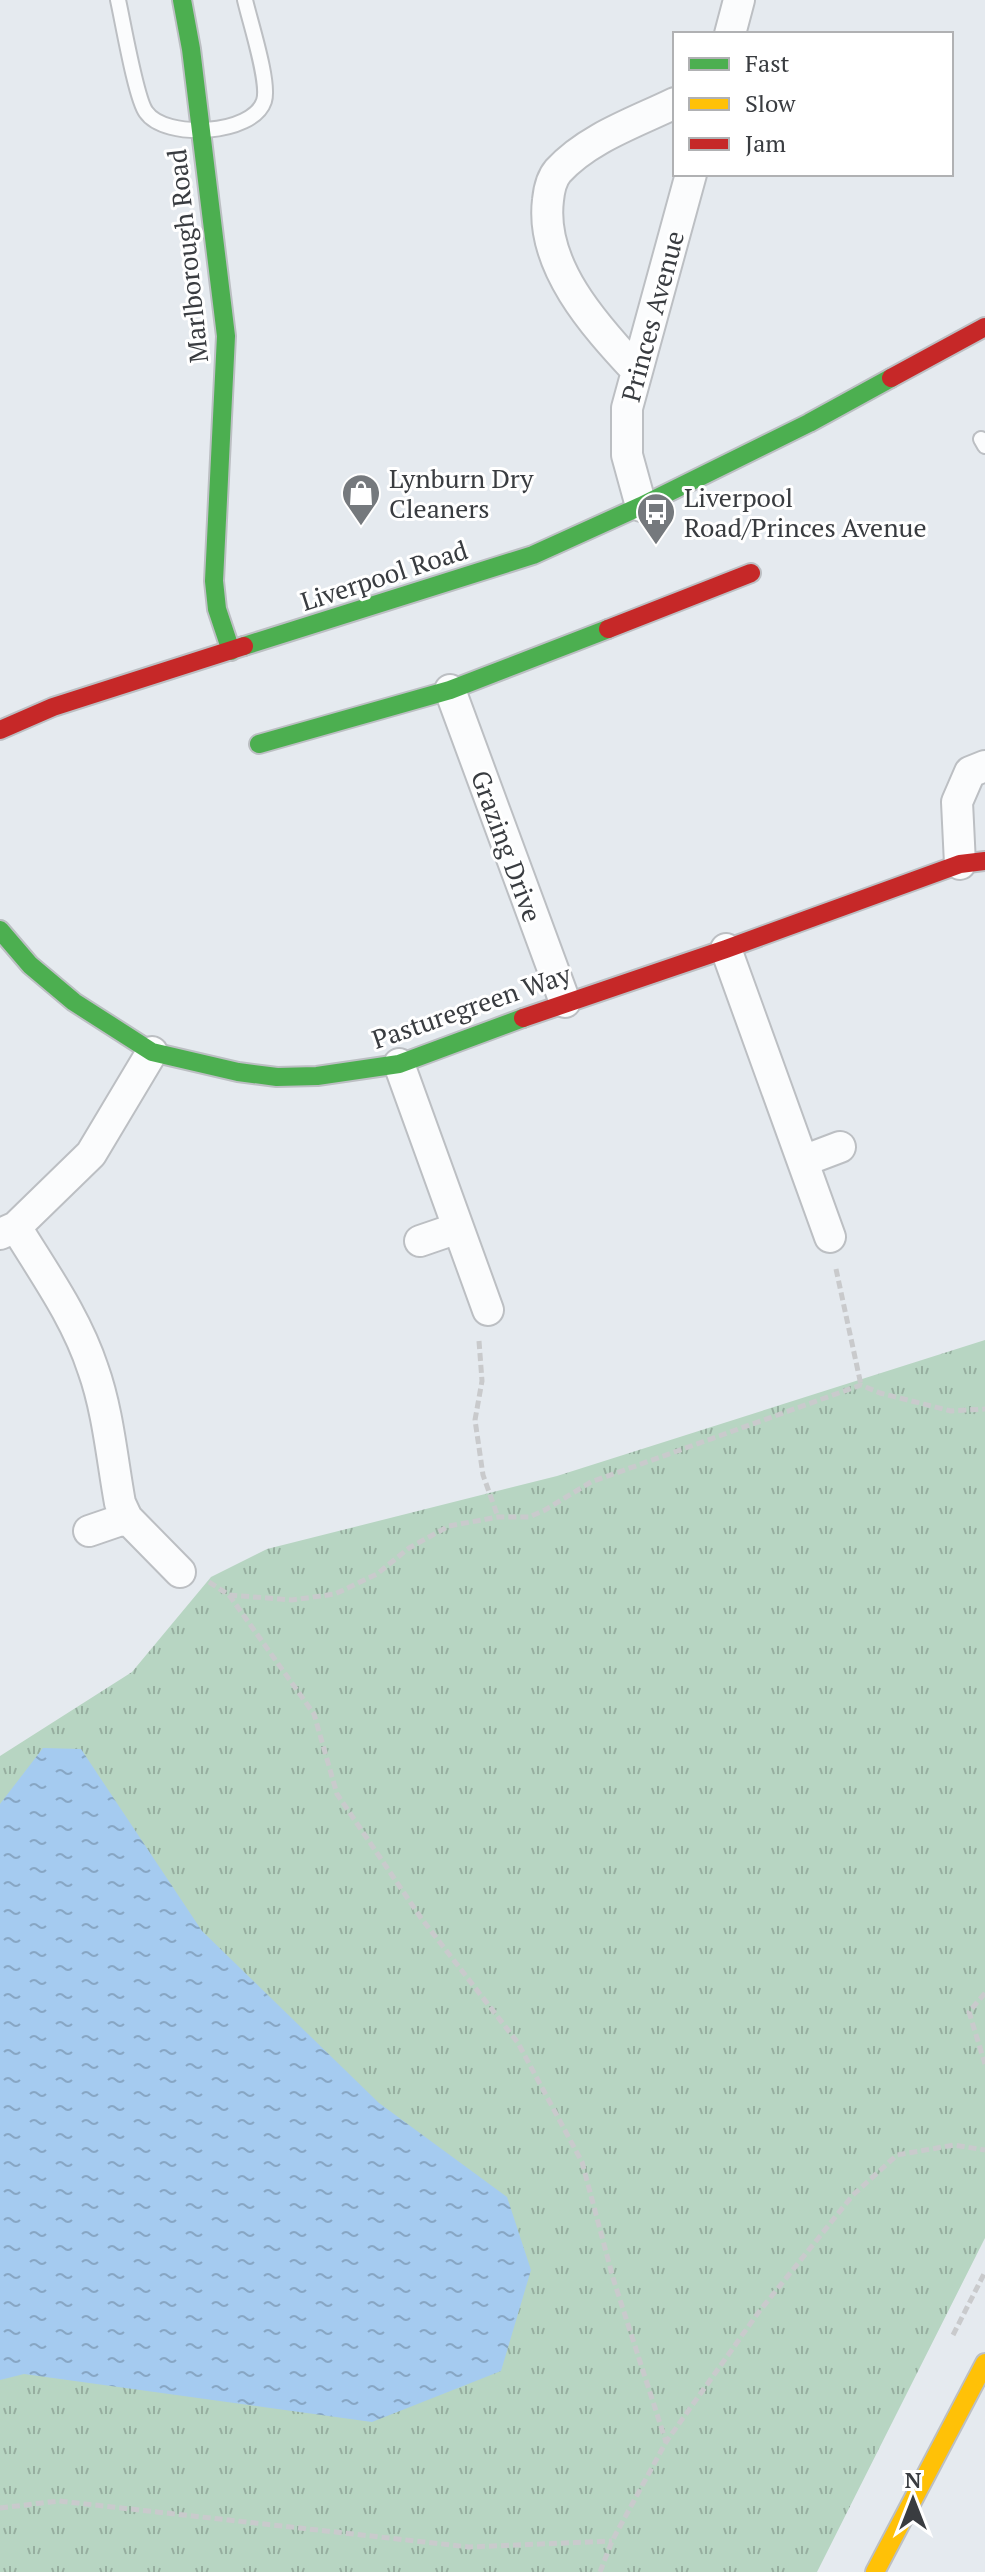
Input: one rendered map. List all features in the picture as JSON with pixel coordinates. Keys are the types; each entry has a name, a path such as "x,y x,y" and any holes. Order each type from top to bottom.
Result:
{"main road":[{"name":"Marlborough Road","path":"182,0 191,49 226,336 214,581 217,609 231,651"},
{"name":"Liverpool Road","path":"0,730 53,707 533,555 809,423 985,327"},
{"path":"259,744 450,690 751,573"},
{"name":"Pasturegreen Way","path":"0,930 30,965 74,1002 152,1052 238,1072 277,1077 317,1076 399,1064 565,1002 973,863"},
{"path":"875,2572 985,2363"}],"street":[{"path":"731,32 739,0"},
{"path":"636,370 605,336 566,276 549,240 546,214 549,192 555,174 582,149 673,104"},
{"name":"Princes Avenue","path":"641,506 627,455 627,408 690,176"},
{"name":"Grazing Drive","path":"450,690 565,1002"},
{"path":"973,863 957,802 970,772 985,766"},
{"path":"726,949 830,1237"},
{"path":"152,1052 91,1154 8,1230 73,1319 101,1395 120,1503 127,1518 180,1572"},
{"path":"399,1064 488,1310"},
{"path":"803,1161 840,1147"},
{"path":"420,1241 458,1228"},
{"path":"89,1531 127,1518"}],"lane":[{"path":"118,0 144,110 162,126 175,130 201,129 248,120 258,112 263,102 263,80 245,0"}],"path":[{"path":"830,1237 861,1385"},
{"path":"488,1310 479,1328 482,1381 475,1420 483,1475 498,1517"},
{"path":"229,1595 292,1600 335,1594 377,1574 409,1548 449,1526 498,1517 529,1517 591,1482 861,1385 880,1393 951,1411 985,1409"},
{"path":"180,1572 213,1583 229,1595 314,1714 337,1794 421,1918 518,2043 582,2162 613,2278 666,2442"},
{"path":"985,1993 969,2012 985,2064"},
{"path":"600,2572 612,2541 666,2442 758,2313 853,2195 897,2155 954,2145 985,2150"},
{"path":"0,2508 59,2501 469,2547 612,2541"}],"green space":[{"path":"985,1340 985,2238 817,2572 0,2572 0,1756 132,1672 211,1577 267,1549 557,1476"}],"water":[{"path":"43,1748 81,1749 202,1931 379,2103 507,2197 531,2270 501,2371 372,2422 24,2374 0,2380 0,1804"}],"traffic: fast":[{"path":"182,0 191,49 226,336 214,581 217,609 231,651"},
{"path":"244,646 533,555 809,423 891,378"},
{"path":"259,744 450,690 608,629"},
{"path":"0,930 30,965 74,1002 152,1052 238,1072 277,1077 317,1076 399,1064 523,1018"}],"traffic: slow":[{"path":"875,2572 985,2363"}],"traffic: jam":[{"path":"891,378 985,327"},
{"path":"608,629 751,573"},
{"path":"0,730 53,707 244,646"},
{"path":"523,1018 960,864 985,861"}],"place":[{"name":"Lynburn Dry Cleaners","path":"361,527"},
{"name":"Liverpool Road/Princes Avenue","path":"656,546"}]}
